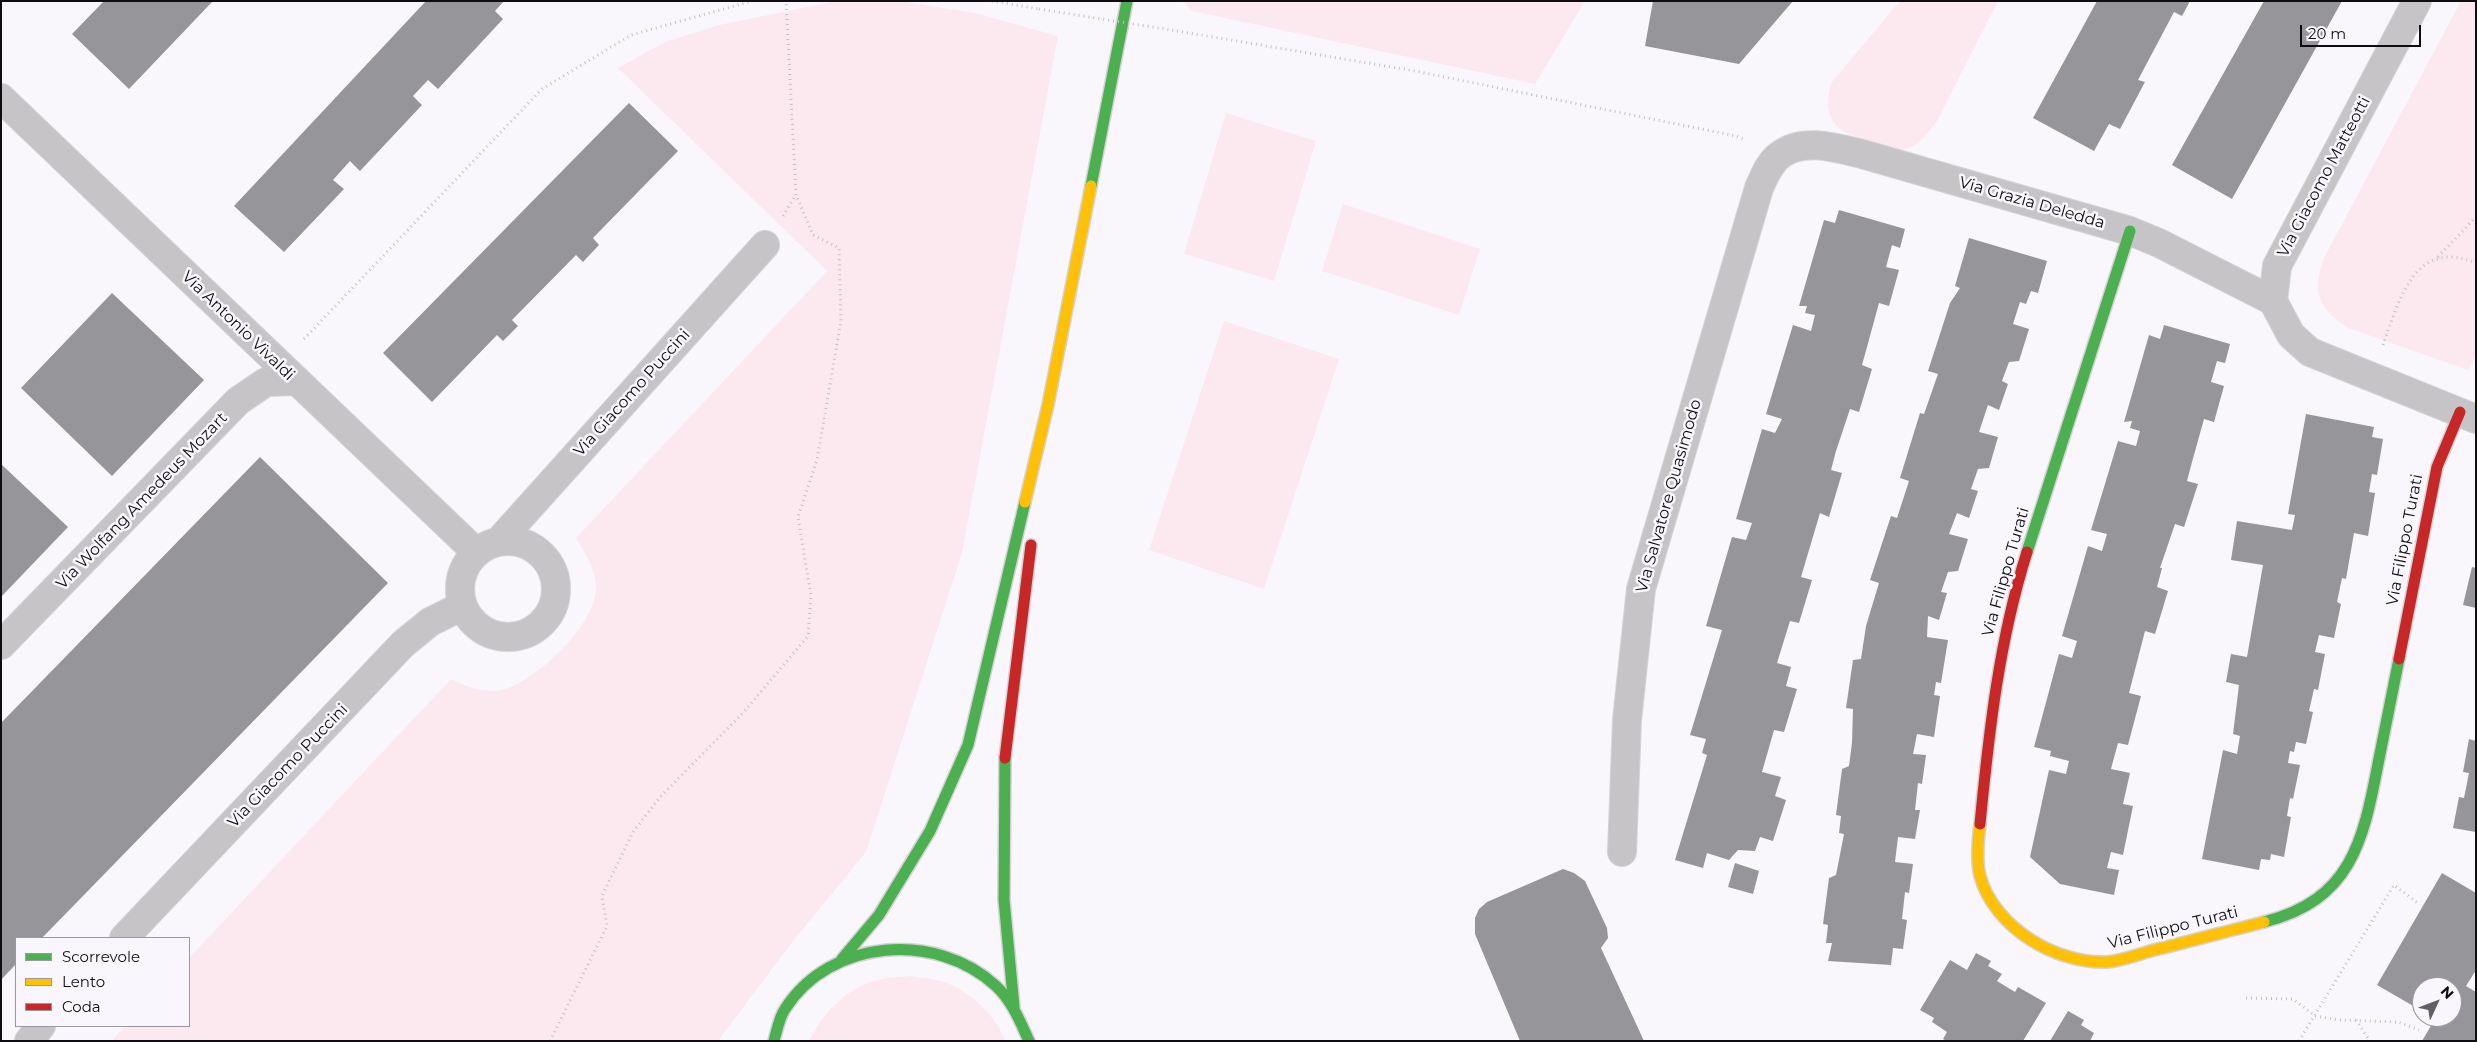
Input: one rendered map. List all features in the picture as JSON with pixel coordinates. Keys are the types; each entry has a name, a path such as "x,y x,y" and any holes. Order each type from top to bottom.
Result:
{"main road":[{"path":"774,1041 783,1014 809,982 842,959 879,915 930,831 968,745 1048,405 1127,1"},
{"name":"Via Filippo Turati","path":"2130,231 2018,580 2002,647 1990,718 1978,841 1980,876 1993,905 2012,927 2038,944 2073,958 2106,962 2276,920 2310,904 2335,883 2354,856 2367,820 2437,468 2468,416"},
{"path":"1034,514 1048,405"},
{"path":"1014,1006 1004,900 1005,752 1032,534"},
{"path":"842,959 870,950 917,947 965,963 992,983 1014,1006 1024,1022 1029,1041"}],"street":[{"name":"Via Giacomo Matteotti","path":"2273,302 2277,266 2417,1"},
{"name":"Via Antonio Vivaldi","path":"1,98 287,373 488,546"},
{"name":"Via Grazia Deledda","path":"1780,155 1802,146 1825,146 1862,154 2130,231 2159,242 2273,302"},
{"name":"Via Salvatore Quasimodo","path":"1622,852 1627,720 1642,589 1759,188 1770,166 1780,155"},
{"name":"Via Giacomo Puccini","path":"488,546 765,246"},
{"path":"2273,302 2291,335 2310,352 2468,416"},
{"name":"Via Wolfang Amedeus Mozart","path":"1,645 238,401 266,382 287,373"},
{"path":"517,541 532,547 545,558 554,572 556,589 554,606 545,620 532,631 516,637 500,637 484,631 471,620 462,606 459,582 462,571 488,546 517,541"},
{"name":"Via Giacomo Puccini","path":"125,937 403,644 430,622 462,606"},
{"path":"29,1041 40,1027"}],"path":[{"path":"287,373 542,89 631,35 752,1"},
{"path":"550,1041 607,926 602,896 634,832 661,796 743,712 808,636 810,596 798,517 817,460 841,321 839,248 813,235 796,195 786,1"},
{"path":"992,1 1415,71 1736,136 1780,155"},
{"path":"2438,257 2476,217"},
{"path":"2372,376 2398,303 2416,274 2428,261 2438,257 2449,256 2476,263"},
{"path":"2298,1041 2394,884 2419,904"},
{"path":"2246,998 2293,999 2315,1016 2339,1020 2356,1019 2398,1022 2419,1030"},
{"path":"2356,1019 2370,1041"}],"shaded area":[{"path":"1182,1 1585,1 1535,84 1192,11"},
{"path":"1900,1 1998,1 1937,121 1917,144 1899,149 1875,144 1843,131 1831,117 1828,108 1828,97 1831,83"},
{"path":"2461,1 2476,1 2476,355 2468,370 2348,328 2329,313 2323,305 2318,288 2318,279 2325,256"},
{"path":"832,2 906,2 975,13 1058,36 962,553 866,852 793,941 718,1041 111,1041 124,1027 190,1027 190,957 451,679 484,691 499,691 519,683 534,673 563,648 587,617 596,587 592,567 576,538 827,271 618,68 665,42 719,25"},
{"path":"1226,113 1316,141 1274,281 1184,254"},
{"path":"1343,204 1480,249 1459,315 1322,271"},
{"path":"1224,321 1339,359 1264,589 1149,550"},
{"path":"912,976 943,982 956,987 974,999 996,1023 1005,1041 809,1041 828,1012 855,989 881,979"}],"building":[{"path":"104,1 213,1 129,89 72,34"},
{"path":"426,1 504,1 495,11 503,19 438,89 428,80 413,96 422,105 360,171 350,161 333,180 344,189 284,252 234,206"},
{"path":"1653,1 1793,1 1739,64 1645,46"},
{"path":"2097,1 2190,1 2182,16 2174,12 2138,80 2145,82 2120,129 2109,124 2094,151 2033,118"},
{"path":"2264,1 2342,1 2232,199 2172,165"},
{"path":"629,103 678,151 593,238 599,245 583,262 576,255 512,320 518,326 503,341 497,335 432,402 383,353"},
{"path":"1839,210 1905,229 1900,248 1892,245 1886,267 1899,270 1889,306 1879,303 1862,365 1872,369 1859,412 1850,409 1836,451 1831,470 1842,473 1829,517 1820,513 1801,577 1812,580 1799,623 1790,621 1777,663 1791,667 1786,686 1797,689 1784,732 1774,730 1762,772 1781,777 1775,796 1786,800 1773,841 1760,837 1755,851 1738,850 1729,860 1707,853 1703,868 1675,860 1707,755 1702,753 1706,739 1690,735 1722,630 1706,626 1732,537 1746,540 1752,523 1736,519 1762,429 1775,433 1782,419 1766,414 1793,325 1811,331 1815,315 1805,313 1807,306 1799,306 1824,220 1835,223"},
{"path":"1969,238 2047,261 2038,293 2031,291 2026,304 2020,302 2013,324 2029,329 2019,361 2009,362 2002,381 2008,384 1999,410 1988,405 1979,432 1998,437 1989,468 1978,469 1971,489 1978,491 1969,518 1957,513 1949,534 1968,539 1958,571 1948,572 1941,592 1947,593 1939,620 1928,616 1927,637 1948,640 1941,683 1936,682 1934,695 1940,696 1934,737 1917,734 1913,754 1926,755 1922,784 1918,783 1915,810 1920,810 1915,839 1898,837 1895,862 1913,864 1909,893 1905,892 1902,919 1907,920 1903,949 1893,948 1891,965 1828,961 1832,943 1826,943 1828,925 1823,924 1829,878 1836,875 1844,834 1839,833 1841,816 1836,815 1842,769 1849,766 1852,743 1853,709 1846,708 1853,660 1861,659 1866,626 1879,583 1870,580 1891,516 1897,518 1909,481 1900,478 1920,413 1924,414 1938,374 1928,371 1950,303 1960,288 1955,286"},
{"path":"112,293 204,380 112,476 21,388"},
{"path":"2164,325 2230,344 2225,363 2217,361 2211,382 2224,386 2214,422 2204,419 2187,481 2198,484 2184,527 2175,524 2160,568 2162,568 2157,587 2168,591 2155,634 2145,631 2129,693 2141,696 2128,745 2118,743 2111,769 2130,773 2123,804 2133,806 2123,855 2111,852 2107,868 2119,870 2114,895 2060,884 2030,857 2049,770 2066,774 2069,761 2050,756 2051,751 2034,747 2059,654 2072,658 2077,641 2062,636 2088,546 2102,551 2107,534 2091,530 2118,441 2136,446 2140,431 2130,428 2132,421 2124,422 2149,335 2160,339"},
{"path":"2306,414 2374,427 2372,437 2383,439 2377,475 2372,474 2369,492 2375,493 2368,536 2354,533 2346,579 2342,578 2337,602 2341,604 2334,638 2319,635 2315,652 2325,654 2318,690 2314,689 2309,711 2313,712 2306,744 2296,742 2294,752 2290,751 2288,763 2300,765 2293,799 2290,798 2287,816 2291,817 2284,857 2271,854 2270,860 2261,859 2259,870 2202,859 2223,750 2237,754 2240,736 2233,734 2239,685 2226,682 2231,654 2247,657 2263,565 2231,560 2237,521 2292,530 2295,515 2288,514"},
{"path":"260,457 388,583 43,937 15,937 15,965 1,980 1,723"},
{"path":"1,464 68,527 1,597"},
{"path":"2472,567 2476,568 2476,608 2463,605"},
{"path":"2469,739 2476,741 2476,832 2453,828 2459,797 2464,798 2469,773 2463,772"},
{"path":"1735,863 1759,871 1753,894 1728,887"},
{"path":"1563,869 1574,873 1585,881 1607,928 1608,938 1601,948 1644,1041 1520,1041 1475,934 1475,918 1479,909 1487,902"},
{"path":"2442,873 2476,893 2476,970 2466,986 2476,992 2476,1041 2422,1041 2430,1027 2462,1027 2462,977 2412,977 2412,1005 2377,985"},
{"path":"1976,953 1991,961 1988,966 2002,974 1997,981 2015,992 2018,987 2046,1003 2023,1041 1946,1041 1943,1039 1947,1032 1932,1022 1934,1018 1920,1010 1950,960 1967,970"},
{"path":"2068,1011 2084,1020 2081,1025 2094,1033 2090,1041 2050,1041"}],"traffic: fast":[{"path":"1091,186 1127,1"},
{"path":"2027,552 2130,231"},
{"path":"842,959 879,915 930,831 968,745 1025,502"},
{"path":"2264,922 2293,912 2316,899 2334,883 2348,864 2366,819 2399,659"},
{"path":"1005,758 1004,900 1014,1007"},
{"path":"774,1041 778,1024 785,1009 805,985 829,968 856,956 885,950 915,950 944,956 972,968 996,986 1007,998 1029,1041"}],"traffic: slow":[{"path":"1025,502 1048,405 1091,186"},
{"path":"1980,824 1978,843 1980,876 1987,894 1998,911 2029,939 2067,957 2107,962 2125,959 2264,922"}],"traffic: jam":[{"path":"2399,659 2437,467 2460,412"},
{"path":"1005,758 1031,545"},
{"path":"1980,824 1996,686 2009,619 2027,552"}]}
